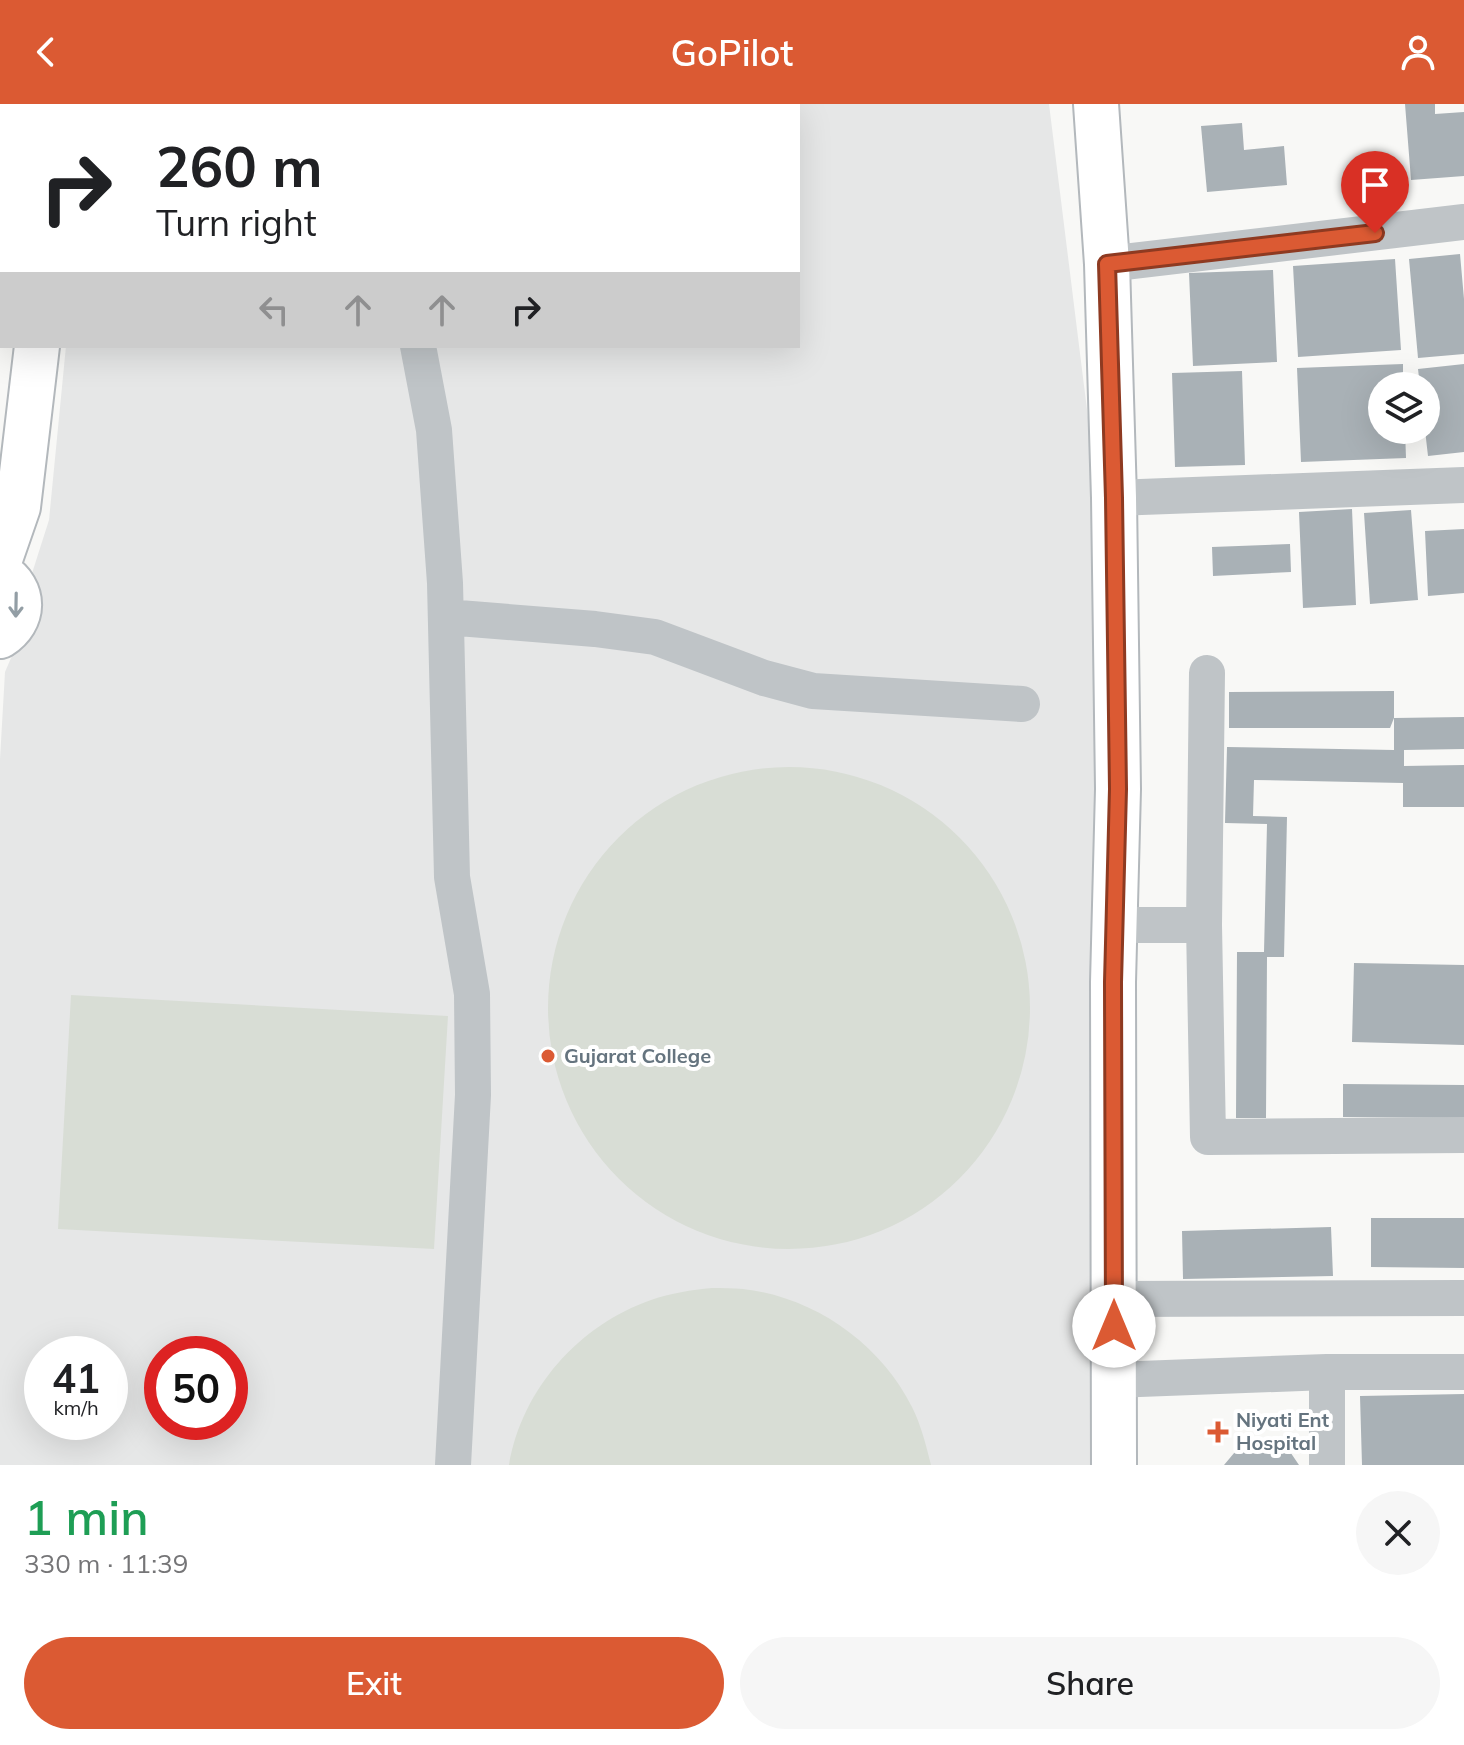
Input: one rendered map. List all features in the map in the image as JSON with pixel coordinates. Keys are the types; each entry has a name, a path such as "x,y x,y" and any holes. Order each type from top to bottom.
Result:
{"main road":[{"path":"1096,104 1107,264 1118,789 1113,982 1114,1465"},
{"path":"0,499 19,348"},
{"path":"0,559 18,507 37,348"},
{"path":"0,574 10,580 17,591 19,603 18,615 12,626 0,636"}],"street":[{"path":"1107,264 1464,222"},
{"path":"418,348 434,430 446,617 452,877 472,994 473,1095 453,1465"},
{"path":"1114,498 1464,485"},
{"path":"446,617 655,637 764,678 813,691 1022,704"},
{"path":"1207,673 1204,925 1208,1137 1464,1135"},
{"path":"1114,925 1204,925"},
{"path":"1114,1299 1464,1298"},
{"path":"1113,1380 1327,1372 1464,1372"},
{"path":"1327,1372 1327,1465"}],"shaded area":[{"name":"Gujarat College","path":"800,104 1049,104 1097,490 1096,1465 0,1465 0,759 5,672 23,630 27,589 49,520 66,348 800,348"},
{"path":"789,767 836,771 881,785 923,807 960,837 990,874 1012,916 1026,961 1030,1008 1026,1055 1012,1100 990,1142 960,1179 923,1209 881,1231 836,1245 789,1249 742,1245 697,1231 655,1209 618,1179 588,1142 566,1100 552,1055 548,1008 552,961 566,916 588,874 618,837 655,807 697,785 742,771"},
{"path":"71,995 448,1016 434,1249 58,1229"},
{"path":"712,1288 769,1294 795,1302 842,1327 882,1363 898,1384 921,1428 931,1465 509,1465 516,1437 541,1386 578,1343 625,1311 651,1300"}],"building":[{"path":"1405,104 1435,104 1435,114 1464,112 1464,176 1411,180"},
{"path":"1242,123 1244,150 1284,146 1287,185 1207,192 1201,126"},
{"path":"1460,254 1464,354 1418,358 1409,259"},
{"path":"1395,259 1401,350 1298,357 1293,266"},
{"path":"1273,270 1277,362 1193,366 1189,273"},
{"path":"1403,364 1403,372 1368,372 1368,444 1406,444 1406,458 1301,462 1297,368"},
{"path":"1464,364 1464,452 1428,456 1427,444 1440,444 1440,372 1418,372 1418,369"},
{"path":"1242,371 1245,465 1175,467 1172,373"},
{"path":"1352,509 1356,605 1303,608 1299,512"},
{"path":"1411,510 1418,600 1370,604 1364,513"},
{"path":"1464,529 1464,593 1428,596 1425,531"},
{"path":"1290,544 1291,572 1213,576 1212,547"},
{"path":"1394,691 1394,718 1390,728 1229,728 1229,692"},
{"path":"1464,717 1464,749 1404,750 1404,766 1464,765 1464,807 1403,807 1403,783 1254,780 1253,816 1287,817 1284,957 1267,957 1266,1118 1236,1118 1237,952 1264,952 1267,824 1225,823 1227,747 1394,750 1394,718"},
{"path":"1354,963 1464,965 1464,1045 1352,1042"},
{"path":"1343,1084 1464,1085 1464,1118 1343,1117"},
{"path":"1371,1218 1464,1218 1464,1268 1371,1267"},
{"path":"1331,1227 1333,1276 1183,1279 1182,1231"},
{"path":"1464,1394 1464,1465 1362,1465 1360,1396"},
{"path":"1280,1437 1299,1465 1224,1465 1245,1440 1261,1453"}],"place":[{"name":"Gujarat College","path":"548,1056"},
{"name":"Niyati Ent Hospital","path":"1218,1432"}],"route":[{"path":"1114,1326 1113,982 1118,789 1107,264 1375,233"}]}
